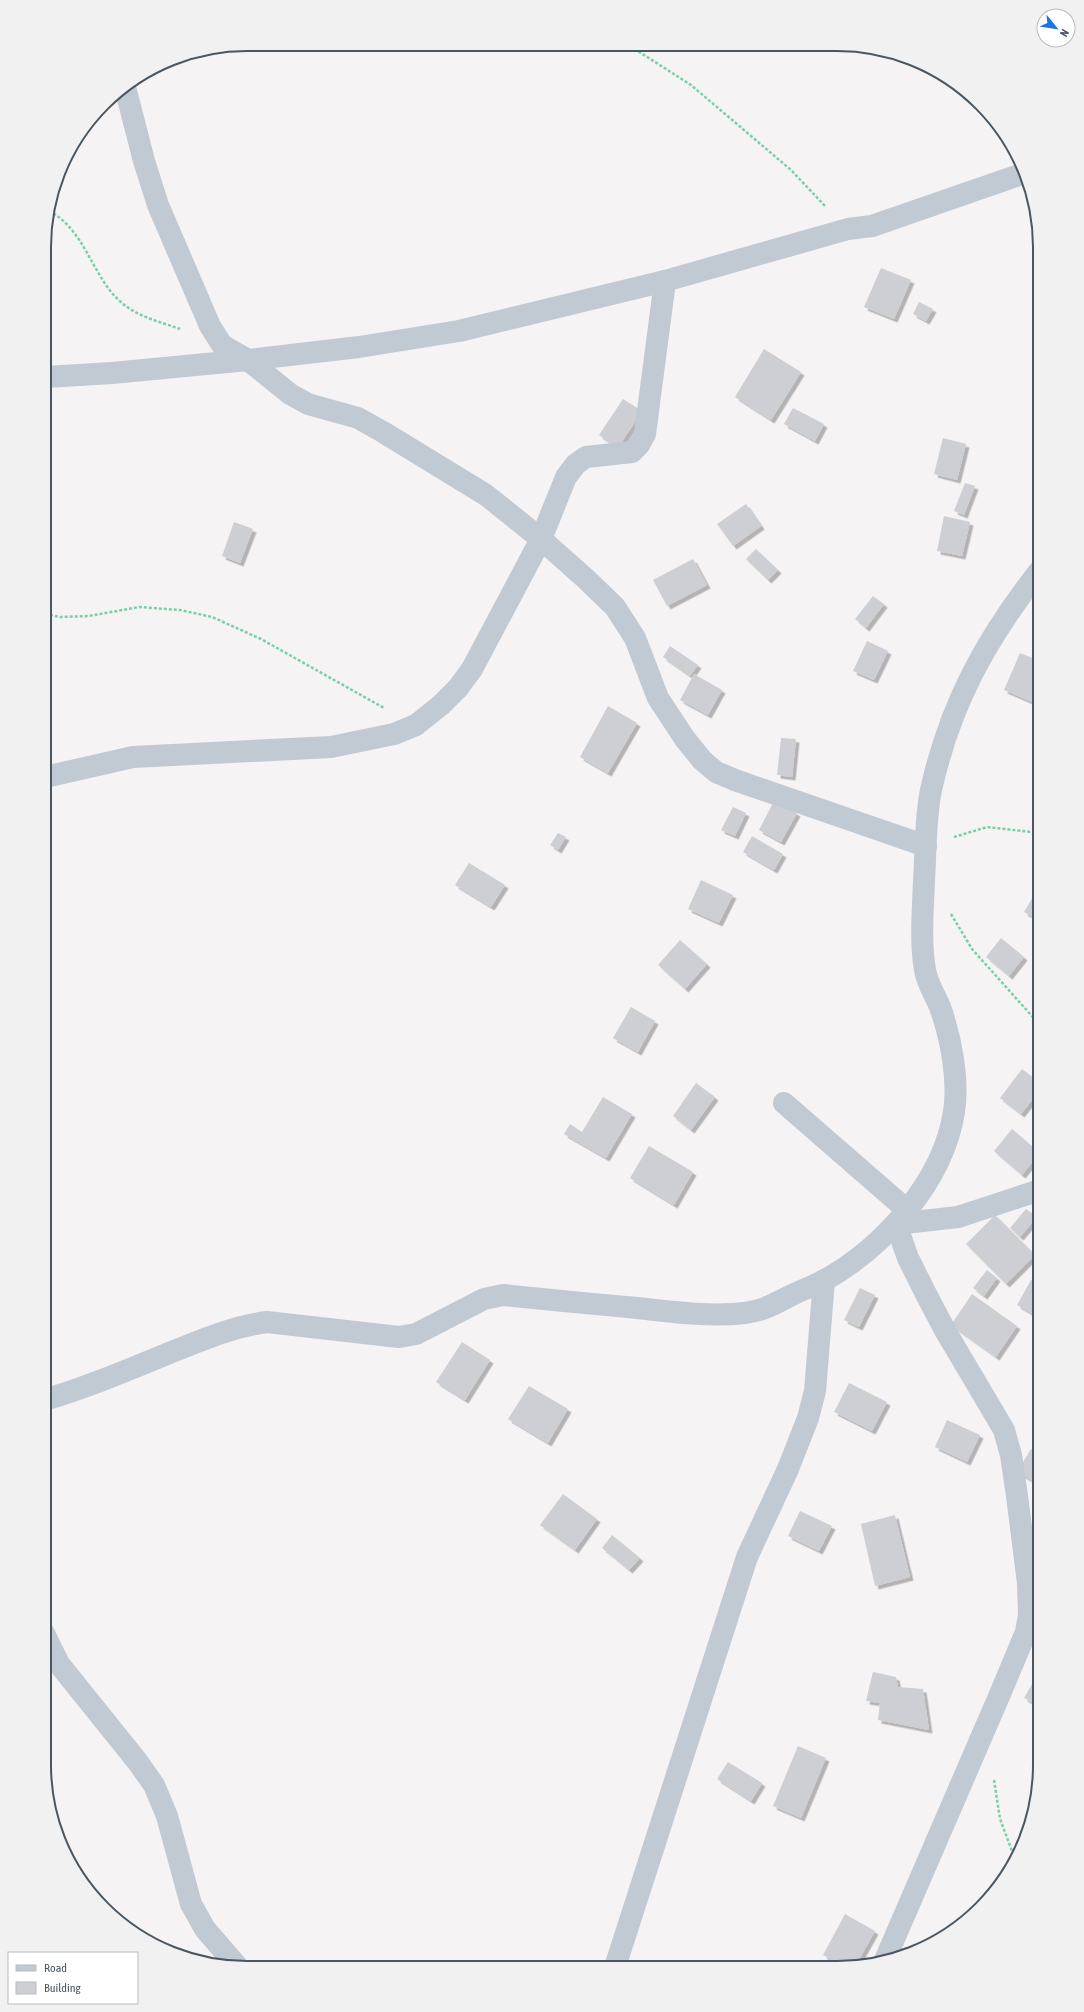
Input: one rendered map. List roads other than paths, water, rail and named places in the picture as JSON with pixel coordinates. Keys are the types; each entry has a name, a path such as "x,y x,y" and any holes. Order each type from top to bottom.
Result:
{"street":[{"path":"127,93 144,161 158,205 212,330 222,345 248,360 290,394 308,404 358,418 390,436 486,495 541,539 615,607 635,638 658,698 685,739 702,760 716,772 735,780 926,846"},
{"path":"51,377 112,373 248,360 359,347 459,331 665,280 848,229 872,226 1019,175"},
{"path":"51,776 133,757 331,747 394,734 416,725 442,705 458,688 472,669 541,539 566,477 576,464 586,457 632,452 639,445 645,434 665,280"},
{"path":"51,1398 91,1386 225,1331 252,1324 267,1322 399,1337 416,1334 484,1299 503,1295 694,1314 744,1313 767,1308 824,1280 857,1258 902,1217 928,1181 945,1146 954,1111 954,1081 951,1044 940,1007 926,974 923,950 926,846 930,792 948,728 960,697 1010,608 1033,579"},
{"path":"784,1103 902,1217 908,1258 946,1332 999,1419 1004,1430 1011,1455 1028,1583 1029,1615 1023,1640 888,1954"},
{"path":"902,1217 958,1216 1033,1192"},
{"path":"617,1961 747,1557 788,1469 808,1418 815,1391 824,1280"},
{"path":"51,1647 59,1664 137,1761 154,1785 167,1816 191,1904 205,1929 232,1961"}]}
